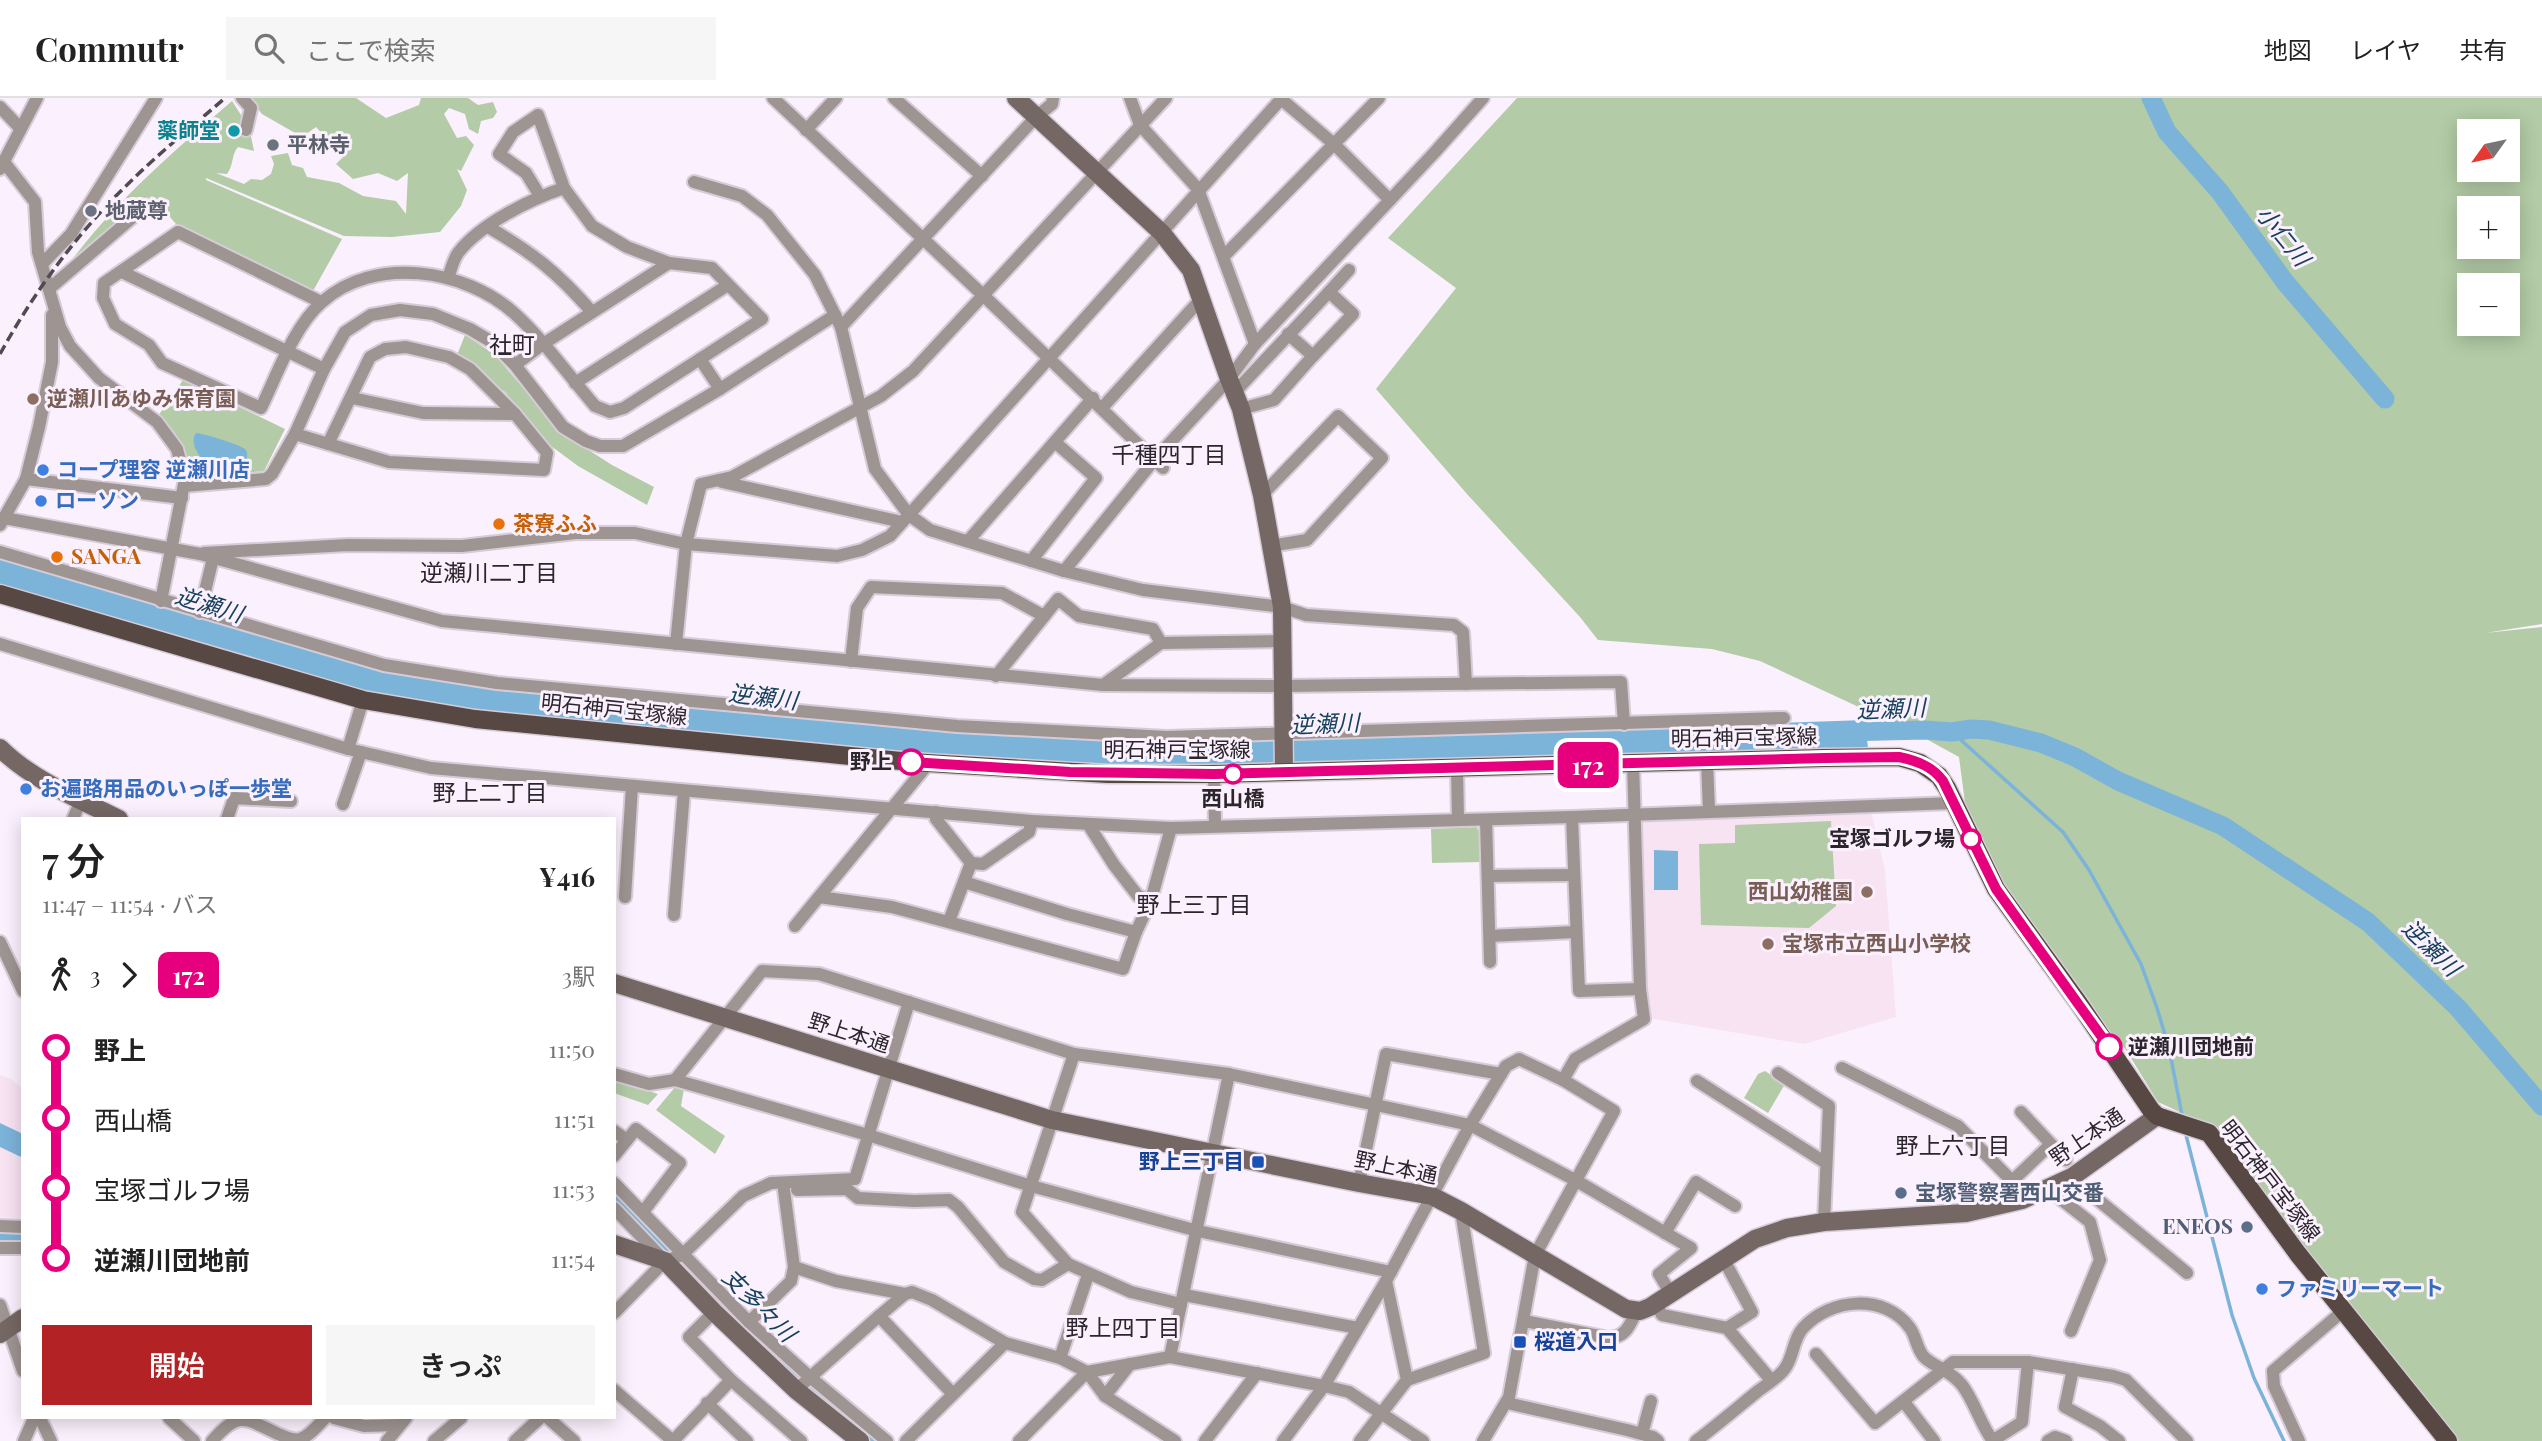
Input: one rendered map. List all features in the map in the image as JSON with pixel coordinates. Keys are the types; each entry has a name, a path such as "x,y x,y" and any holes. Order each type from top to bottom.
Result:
{"main road":[{"name":"明石神戸宝塚線","path":"0,594 363,700 475,719 929,763 1074,772 1214,774 1899,757 1920,763 1935,772 1947,788 1990,878 2005,903 2157,1116 2209,1133 2298,1254 2448,1441"}],"street":[{"path":"37,98 2,165 35,202 38,252 60,327 70,346 99,378 157,422 177,449 185,480 161,601"},
{"path":"42,264 71,234 156,98"},
{"path":"242,98 251,108 246,130"},
{"path":"773,98 1159,463"},
{"path":"806,130 835,98"},
{"path":"894,98 982,176"},
{"path":"1017,98 1162,233 1191,270 1235,393 1262,495 1282,607 1284,772"},
{"path":"26,479 183,491 266,480 295,434 324,369 345,332 372,315 400,310 433,314 470,329 492,342 515,365 563,427 600,446 623,446 838,321 923,240 1036,117 1052,104 1054,98"},
{"path":"1130,98 1140,125 1198,189 1255,344"},
{"path":"676,644 686,544 701,484 732,477 881,396 913,371 1165,98"},
{"path":"200,554 206,551 305,547 462,546 576,533 635,533 686,544 837,556 862,550 890,536 1282,98 1334,144 1390,200"},
{"path":"1224,256 1380,98"},
{"path":"1235,393 1255,344 1390,200 1478,100"},
{"path":"0,107 20,128"},
{"path":"321,302 178,232 104,283 103,299 115,324 149,345 162,363 261,408 302,327 321,302 343,286 375,276 401,272 447,278 479,289 513,312 595,406 610,412 624,408 762,319 712,268 669,263 626,247 592,226 564,188 538,115 513,132 499,154 526,173 540,196"},
{"path":"694,181 743,196 766,215 815,275 838,321 875,469 905,519"},
{"path":"447,278 457,254 488,227 540,196 564,188"},
{"path":"49,289 148,205"},
{"path":"488,227 530,251 565,280 592,312"},
{"path":"515,365 669,263"},
{"path":"1064,571 1159,463 1235,393 1349,270"},
{"path":"122,272 324,369"},
{"path":"575,383 728,285"},
{"path":"1235,393 1274,400 1353,314 1329,292"},
{"path":"968,541 1056,443 1201,299"},
{"path":"53,304 52,362 26,479 2,521 200,554 442,621 1103,685 1283,686 1621,681 1624,724"},
{"path":"1288,334 1313,356"},
{"path":"295,434 328,444 389,462 544,470 547,453 515,414 470,369 449,357 406,347 385,349 370,357 328,444"},
{"path":"700,359 720,389"},
{"path":"352,398 423,413 515,414"},
{"path":"1262,495 1338,416 1382,458 1307,540 1270,546"},
{"path":"1031,561 1096,478 1056,443"},
{"path":"718,481 905,519 930,530 1064,571 1143,590 1282,607 1306,615 1454,625 1463,632 1466,684"},
{"path":"0,552 384,665 497,683 957,726 1167,737 1784,718"},
{"path":"200,612 213,558"},
{"path":"851,661 857,608 871,587 1003,593 1044,616"},
{"path":"996,676 1058,599 1079,616 1153,629 1161,643"},
{"path":"1103,685 1161,643 1281,641"},
{"path":"0,645 355,750 430,768 1032,821 1171,828 1954,803"},
{"path":"344,804 363,700"},
{"path":"0,748 25,768 115,817"},
{"path":"1707,761 1709,811"},
{"path":"794,926 929,763"},
{"path":"1563,1080 1575,1059 1644,1019 1640,989 1633,763"},
{"path":"1457,768 1458,819"},
{"path":"1214,774 1215,826"},
{"path":"625,897 632,786"},
{"path":"674,915 684,791"},
{"path":"228,817 234,798 291,801"},
{"path":"74,817 81,800"},
{"path":"936,812 936,819 971,863"},
{"path":"1572,817 1579,991 1640,989"},
{"path":"1486,820 1490,962"},
{"path":"971,863 987,863 1029,832 1032,821"},
{"path":"1088,824 1138,896 1151,900"},
{"path":"819,897 892,907 1123,969 1151,900 1171,828"},
{"path":"949,921 971,863"},
{"path":"1489,876 1573,875"},
{"path":"964,882 1136,932"},
{"path":"1490,936 1575,932"},
{"path":"1,950 20,974"},
{"path":"675,1080 762,971 819,974 1074,1054 1229,1074 1470,1125 1575,1180 1691,1248 1659,1274 1663,1299 1662,1315 1727,1328 1771,1380"},
{"name":"野上本通","path":"616,984 1052,1120 1432,1196 1626,1309 1636,1312 1663,1299 1755,1239 1771,1233 1824,1222 1966,1213 2022,1199 2049,1189 2091,1165 2157,1116"},
{"path":"616,1311 743,1196 771,1182 855,1179 909,1002"},
{"path":"1074,1054 1022,1212 1068,1264 1131,1292 1358,1328"},
{"path":"1359,1183 1386,1054 1501,1074"},
{"path":"1283,1441 1324,1386 1501,1074 1506,1066 1519,1059 1563,1080 1614,1111 1535,1255 1507,1403 1483,1441"},
{"path":"1842,1068 1958,1126 2012,1181 2022,1199"},
{"path":"1778,1073 1829,1106 1824,1222"},
{"path":"1170,1357 1229,1074"},
{"path":"616,1075 649,1084 675,1080 868,1135 1031,1186 1198,1231 1388,1276"},
{"path":"1697,1081 1826,1163"},
{"path":"2021,1112 2066,1160"},
{"path":"616,1154 636,1129 680,1163 643,1212"},
{"path":"616,1132 627,1140"},
{"path":"2012,1181 2050,1144"},
{"path":"771,1182 784,1190 847,1189 858,1198 949,1200 1012,1268 1042,1280 1068,1264"},
{"path":"1665,1233 1696,1182 1735,1206"},
{"path":"616,1185 643,1212 714,1312 803,1383 887,1441"},
{"path":"2049,1189 2090,1222 2099,1260 2071,1331"},
{"path":"749,1322 791,1281 794,1267 784,1190"},
{"path":"2086,1190 2188,1273"},
{"path":"2090,1222 2104,1205"},
{"path":"616,1210 749,1322 803,1383 860,1441"},
{"path":"1360,1441 1407,1380 1484,1353 1461,1211"},
{"path":"0,1226 21,1227"},
{"path":"616,1244 674,1258"},
{"path":"0,1248 21,1248"},
{"path":"1724,1260 1752,1312 1727,1328"},
{"path":"794,1267 836,1281 905,1294"},
{"path":"1060,1358 1088,1275"},
{"path":"1388,1276 1407,1380"},
{"path":"803,1383 905,1294 912,1292 932,1300 1005,1343 1060,1358 1087,1372 1105,1396 1175,1441"},
{"path":"1696,1441 1783,1371 1797,1336 1804,1326 1830,1309 1849,1304 1882,1306 1899,1315 1910,1328 1923,1356 1946,1369 1961,1384 1979,1412 1989,1440 2022,1422 2028,1362"},
{"path":"0,1305 10,1326 21,1364"},
{"path":"2299,1441 2274,1386 2273,1371 2343,1311"},
{"path":"714,1312 689,1337 731,1380 801,1441"},
{"path":"1524,1321 1609,1338 1617,1337 1629,1329 1636,1312"},
{"path":"879,1316 953,1394"},
{"path":"906,1441 1005,1343"},
{"path":"1816,1354 1875,1423 1953,1362 2028,1362 2126,1380 2187,1441"},
{"path":"1019,1441 1087,1372 1170,1357 1349,1392 1423,1441"},
{"path":"1105,1396 1130,1364"},
{"path":"2073,1369 2066,1407 2119,1441"},
{"path":"1205,1441 1257,1373"},
{"path":"616,1392 673,1441 731,1380"},
{"path":"1642,1434 1651,1401"},
{"path":"1904,1402 1934,1441"},
{"path":"707,1403 747,1441"},
{"path":"1507,1403 1642,1434 1658,1441"},
{"path":"24,1441 34,1419"},
{"path":"40,1419 51,1441"},
{"path":"170,1419 194,1441"},
{"path":"212,1441 229,1423 239,1419 248,1420 290,1439 307,1436 324,1419"},
{"path":"338,1419 364,1426 403,1421"},
{"path":"434,1441 460,1419"},
{"path":"515,1441 539,1419"},
{"path":"549,1419 573,1441"},
{"path":"388,1440 403,1421"},
{"path":"2048,1441 2055,1437 2066,1441"}],"shaded area":[{"name":"宝塚市立西山小学校","path":"1871,812 1885,870 1896,1017 1804,1044 1648,1018 1642,819"},
{"path":"0,1075 11,1079 21,1087 21,1219 0,1217"}],"green space":[{"path":"249,98 356,98 386,118 419,105 421,98 468,98 478,105 493,102 497,112 493,118 481,121 478,134 469,129 465,114 449,108 444,114 457,138 466,136 474,145 461,171 457,169 467,190 461,206 440,232 392,237 344,236 206,178 342,239 313,291 176,224 152,196 66,268 123,200 232,101 241,115 241,122 249,127 254,151 238,147 227,174 216,173 244,184 251,179 262,180 271,174 274,164 271,156 288,153 292,165 303,168 307,177 339,183 363,196 396,201 406,214 408,173 397,181 378,173 353,179 336,164 343,157 316,127 302,137 262,114"},
{"path":"1517,98 2542,98 2542,624 2485,633 2542,627 2542,1441 2457,1441 2290,1236 2210,1126 2158,1102 2126,1050 2113,1035 2108,1037 2013,906 1967,818 1959,757 1919,735 1760,661 1712,649 1598,640 1376,389 1456,288 1388,238"},
{"path":"465,335 494,354 562,433 612,465 654,487 647,505 578,466 547,443 505,392 457,355"},
{"path":"183,380 285,429 264,471 197,477 190,472 182,449 158,416"},
{"path":"1831,821 1836,906 1809,928 1701,925 1699,844 1735,843 1735,825"},
{"path":"1476,827 1481,833 1483,862 1432,863 1431,829"},
{"path":"1765,1071 1785,1084 1768,1113 1744,1098 1758,1074"},
{"path":"616,1081 658,1094 648,1105 616,1094"},
{"path":"676,1086 684,1089 681,1106 725,1136 715,1154 656,1110"}],"water":[{"path":"196,433 242,447 247,451 247,460 224,460 207,464 194,445"},
{"path":"0,558 423,677 1164,740 1276,740 1865,720 1868,748 1353,764 1067,767 931,757 415,706 0,589"},
{"path":"1654,850 1678,851 1678,890 1654,890"},
{"path":"0,1123 21,1133 21,1157 0,1147"}],"waterway":[{"name":"小仁川","path":"2151,98 2167,132 2220,192 2285,282 2385,399"},
{"name":"逆瀬川","path":"1842,732 1989,730 2041,743 2075,757 2118,781 2223,826 2368,922 2458,1008 2542,1106"},
{"path":"1952,732 2063,832 2089,870 2141,964 2169,1048 2183,1120"},
{"path":"2185,1131 2232,1315 2254,1378 2284,1441"},
{"name":"支多々川","path":"616,1196 793,1375 876,1441"},
{"name":"支多々川","path":"0,1234 21,1235"}],"railway":[{"path":"0,354 42,286 92,222 140,172 225,98"}],"bus line":[{"name":"172","path":"911,762 1108,774 1214,774 1824,758 1910,759 1930,768 1943,781 1996,889 2109,1047"}],"place":[{"name":"薬師堂","path":"234,131"},
{"name":"平林寺","path":"273,145"},
{"name":"地蔵尊","path":"91,211"},
{"name":"逆瀬川あゆみ保育園","path":"33,399"},
{"name":"コープ理容 逆瀬川店","path":"43,470"},
{"name":"ローソン","path":"41,501"},
{"name":"茶寮ふふ","path":"499,524"},
{"name":"SANGA","path":"57,557"},
{"name":"野上","path":"911,762"},
{"name":"西山橋","path":"1233,774"},
{"name":"お遍路用品のいっぽ一歩堂","path":"26,789"},
{"name":"宝塚ゴルフ場","path":"1971,839"},
{"name":"西山幼稚園","path":"1867,892"},
{"name":"宝塚市立西山小学校","path":"1768,944"},
{"name":"逆瀬川団地前","path":"2109,1047"},
{"name":"野上三丁目","path":"1258,1162"},
{"name":"宝塚警察署西山交番","path":"1901,1193"},
{"name":"ENEOS","path":"2247,1227"},
{"name":"ファミリーマート","path":"2262,1289"},
{"name":"桜道入口","path":"1520,1342"}],"district":[{"name":"社町","path":"512,345"},
{"name":"千種四丁目","path":"1169,455"},
{"name":"逆瀬川二丁目","path":"489,573"},
{"name":"野上二丁目","path":"490,793"},
{"name":"野上三丁目","path":"1194,905"},
{"name":"野上六丁目","path":"1953,1146"},
{"name":"野上四丁目","path":"1123,1328"}]}
